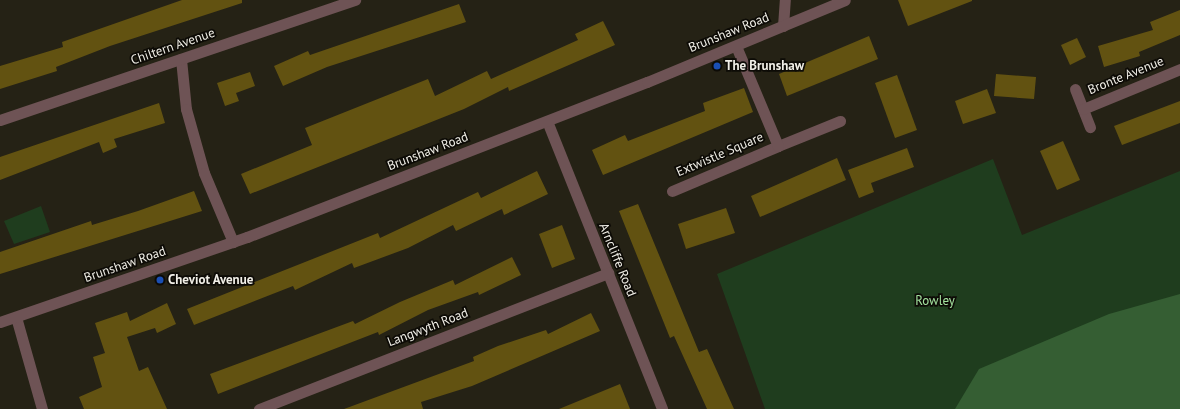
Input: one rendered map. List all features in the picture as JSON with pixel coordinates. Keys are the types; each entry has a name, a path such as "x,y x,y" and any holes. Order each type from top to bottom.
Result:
{"street":[{"name":"Chiltern Avenue","path":"0,120 355,0"},
{"path":"783,26 785,0"},
{"name":"Brunshaw Road","path":"0,322 232,242 547,121 736,46 845,0"},
{"name":"Extwistle Square","path":"736,46 778,146"},
{"path":"181,59 186,109 202,166 232,242"},
{"name":"Bronte Avenue","path":"1083,109 1180,69"},
{"path":"1075,89 1090,128"},
{"name":"Arncliffe Road","path":"547,121 662,409"},
{"name":"Extwistle Square","path":"672,191 840,121"},
{"name":"Langwyth Road","path":"259,409 608,273"},
{"path":"16,317 42,409"}],"green space":[{"name":"Rowley","path":"993,159 1022,235 1180,171 1180,409 765,409 717,274"},
{"path":"41,206 50,232 14,244 4,221"},
{"path":"1180,294 1180,409 955,409 979,369 1109,314"}],"building":[{"path":"182,0 242,0 242,3 110,46 56,67 57,71 0,89 0,66 63,47 62,42"},
{"path":"898,0 972,0 972,1 908,26"},
{"path":"459,4 466,22 327,67 283,86 274,66 308,51 310,55"},
{"path":"1180,10 1180,35 1139,52 1140,56 1104,67 1098,46 1153,30 1150,22"},
{"path":"603,21 615,45 509,91 508,87 464,109 250,194 241,174 312,145 305,128 428,79 435,96 487,71 491,79 578,40 575,34"},
{"path":"869,36 878,59 787,96 779,74"},
{"path":"1077,38 1086,57 1070,65 1061,45"},
{"path":"250,72 255,86 236,93 239,101 225,106 217,83"},
{"path":"996,74 1036,77 1034,99 994,96"},
{"path":"897,75 917,130 895,138 875,83"},
{"path":"744,88 753,112 603,175 592,150 625,135 628,141 705,111 703,103"},
{"path":"987,89 996,113 963,124 955,101"},
{"path":"1180,101 1180,123 1122,145 1114,126"},
{"path":"159,103 165,123 114,139 117,147 103,153 99,142 0,180 0,157"},
{"path":"1063,141 1080,180 1057,190 1040,151"},
{"path":"907,148 914,167 871,183 874,192 859,198 848,170"},
{"path":"837,158 846,180 760,217 751,196"},
{"path":"537,171 548,194 504,215 502,209 456,231 453,225 408,248 354,268 352,263 295,290 293,286 194,325 187,309 378,233 380,238 478,192 481,198"},
{"path":"194,191 202,211 0,274 0,252 91,221 92,225 138,211"},
{"path":"638,204 699,352 707,349 734,409 707,409 674,336 670,338 619,211"},
{"path":"726,208 735,233 686,249 678,224"},
{"path":"562,225 575,259 552,268 539,234"},
{"path":"512,257 521,275 479,295 478,292 428,310 379,335 378,332 218,394 210,374 353,321 355,324 400,302 453,280 455,285"},
{"path":"167,303 176,324 157,333 155,328 127,337 139,371 148,367 167,409 84,409 79,397 102,387 93,357 105,353 95,323 127,312 130,321"},
{"path":"591,313 600,331 472,386 421,402 423,409 344,409 474,361 473,357 498,346 546,330 548,334"},
{"path":"620,384 630,409 559,409"}],"place":[{"name":"The Brunshaw","path":"717,66"},
{"name":"Cheviot Avenue","path":"160,280"}]}
